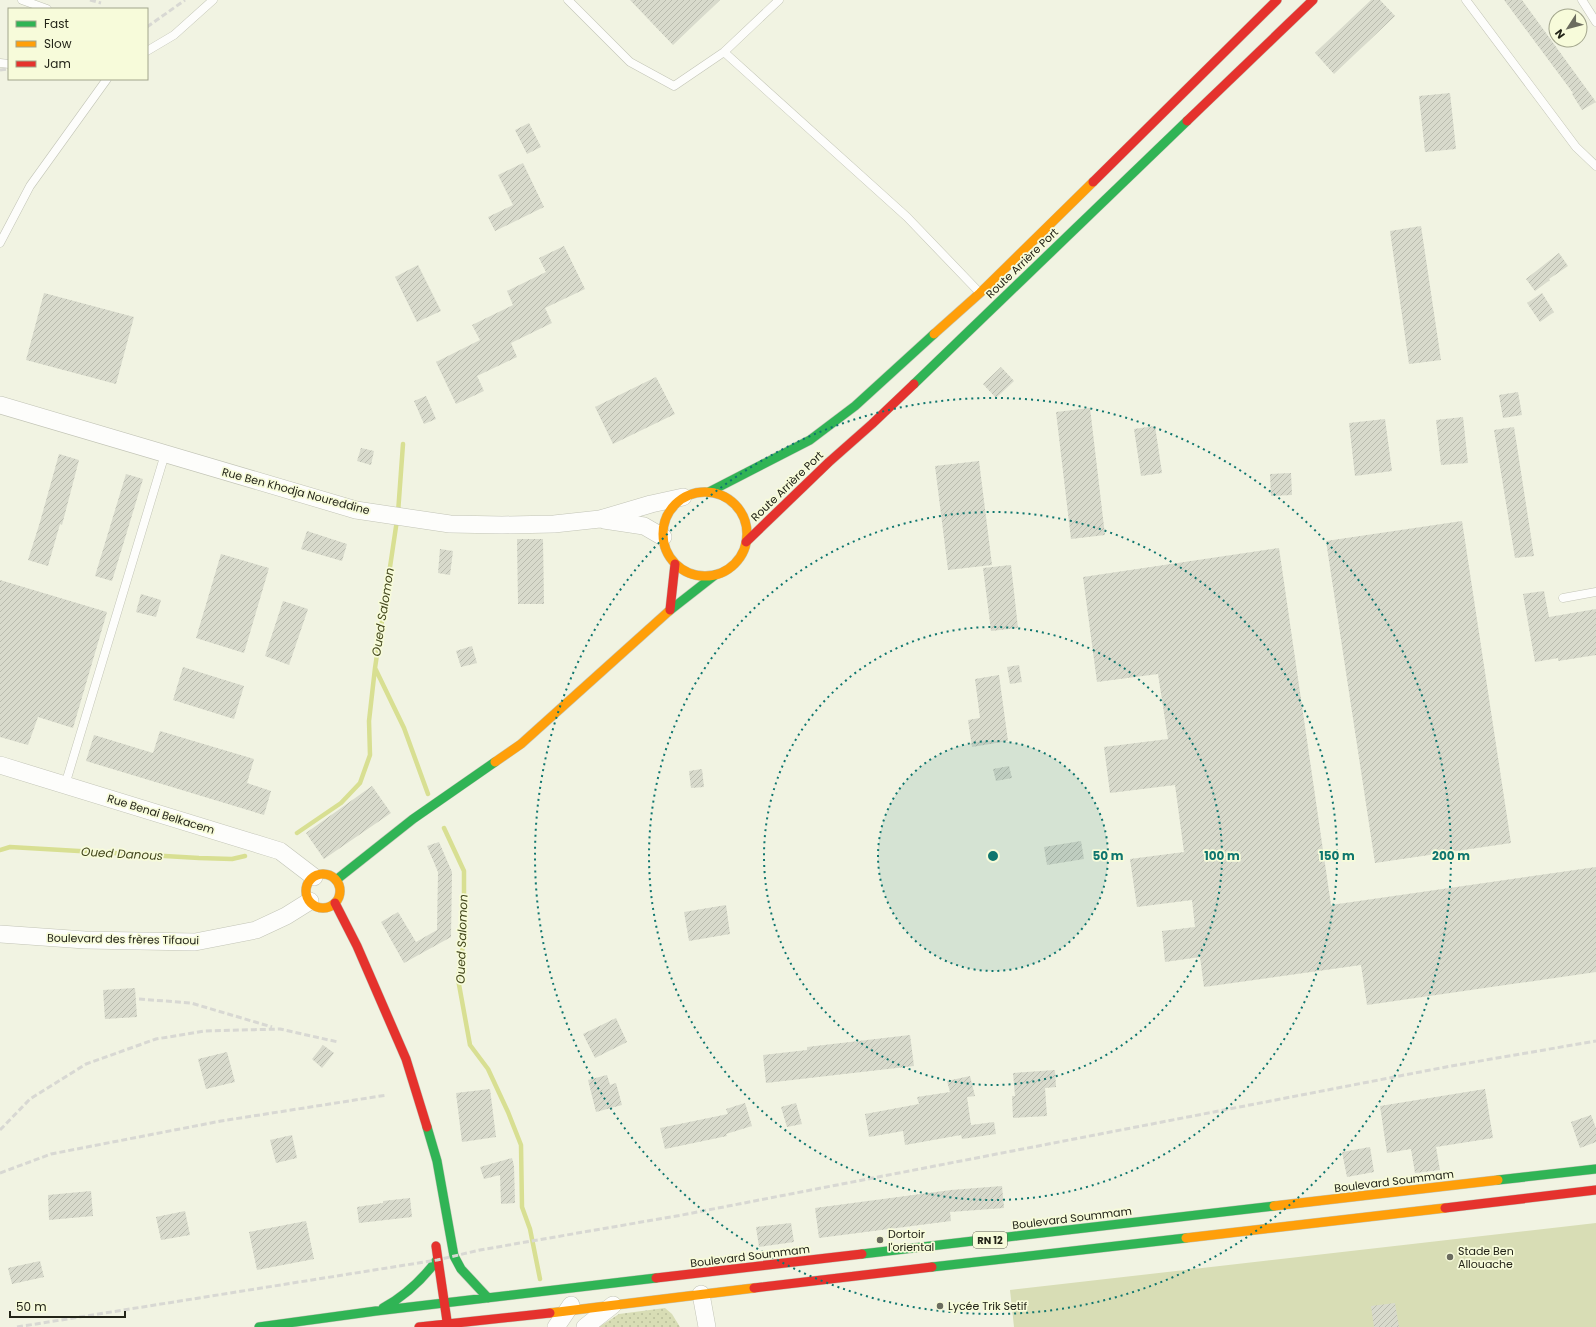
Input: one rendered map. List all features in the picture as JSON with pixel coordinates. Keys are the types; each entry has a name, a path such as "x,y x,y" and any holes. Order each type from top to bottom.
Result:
{"street":[{"name":"Route Arrière Port","path":"709,492 810,440 855,406 980,293 1277,0"},
{"name":"Route Arrière Port","path":"746,542 829,462 872,424 1313,0"},
{"name":"Rue Ben Khodja Noureddine","path":"0,405 356,510 450,524 554,524 600,520 651,504 683,497"},
{"path":"709,492 722,496 734,503 742,515 747,528 746,542 742,554 736,563 726,571 715,575 701,576 687,572 675,564 669,556 662,537 663,526 667,514 683,497 696,493 709,492"},
{"name":"Rue Ben Khodja Noureddine","path":"600,520 644,526 662,537"},
{"path":"670,610 675,564"},
{"path":"336,880 413,819 520,744 670,610 715,575"},
{"name":"Rue Benai Belkacem","path":"0,765 280,851 314,877"},
{"path":"323,874 336,880 340,889 340,894 335,903 325,908 314,905 310,901 306,891 308,885 314,877 323,874"},
{"name":"Boulevard des frères Tifaoui","path":"0,934 85,940 195,942 256,930 286,916 310,901"},
{"path":"335,903 357,946 406,1059 437,1161 458,1279"},
{"path":"425,1125 426,1155"},
{"name":"Boulevard Soummam","path":"419,1327 447,1323 465,1310 488,1298 1596,1169"},
{"name":"Boulevard Soummam","path":"380,1311 444,1304 465,1310 526,1322 566,1311 701,1294 1596,1190"},
{"path":"436,1236 437,1260 447,1323"},
{"path":"454,1256 461,1269 488,1298 508,1308 526,1322"},
{"path":"380,1311 408,1293 420,1282 437,1260"},
{"path":"556,1327 575,1300 592,1286"},
{"path":"701,1294 707,1327"},
{"path":"585,1327 613,1305"},
{"path":"465,1310 496,1327"},
{"name":"RN 12","path":"259,1327 380,1311"}],"lane":[{"path":"22,0 44,8"},
{"path":"149,48 174,35 213,0"},
{"path":"568,0 630,62 674,86 724,52 779,0"},
{"path":"1466,0 1576,147 1596,166"},
{"path":"1582,0 1596,22"},
{"path":"724,52 906,217 980,293"},
{"path":"0,243 30,186 106,80"},
{"path":"65,785 165,454"},
{"path":"1563,598 1596,592"}],"green space":[{"name":"Stade Ben Allouache","path":"1596,1223 1596,1327 1014,1327 1010,1290"},
{"path":"665,1308 672,1314 680,1327 599,1327 619,1314"}],"building":[{"path":"630,0 720,0 673,45"},
{"path":"1371,0 1380,0 1395,16 1334,74 1315,53"},
{"path":"1504,0 1522,0 1548,36 1548,48 1557,48 1596,102 1582,110 1572,94 1573,93"},
{"path":"1450,93 1456,149 1425,152 1419,96"},
{"path":"529,123 541,147 527,154 515,130"},
{"path":"523,163 544,207 495,231 488,217 513,205 498,175"},
{"path":"1421,226 1441,360 1409,364 1390,231"},
{"path":"564,246 585,289 545,308 552,323 511,343 517,357 477,376 484,391 456,404 436,362 480,340 472,325 513,305 507,291 546,272 539,258"},
{"path":"1559,253 1568,266 1535,291 1526,279"},
{"path":"418,265 441,311 417,322 395,277"},
{"path":"44,293 134,317 116,384 26,360"},
{"path":"1542,293 1554,312 1540,322 1527,303"},
{"path":"1001,367 1014,381 996,398 983,384"},
{"path":"656,377 675,414 613,444 595,407"},
{"path":"1518,392 1522,415 1503,418 1499,395"},
{"path":"426,396 436,419 424,424 414,401"},
{"path":"1090,408 1105,535 1071,539 1056,412"},
{"path":"1463,417 1468,463 1441,465 1436,420"},
{"path":"1385,419 1392,471 1355,476 1349,423"},
{"path":"1155,426 1162,473 1141,476 1134,429"},
{"path":"1514,427 1534,556 1515,558 1494,430"},
{"path":"361,448 374,451 371,465 357,461"},
{"path":"59,454 79,460 62,525 60,524 48,566 28,560"},
{"path":"979,461 992,565 948,570 935,466"},
{"path":"1291,473 1292,495 1271,496 1270,474"},
{"path":"126,474 143,479 112,581 95,576"},
{"path":"1462,521 1511,843 1375,863 1326,541"},
{"path":"307,531 347,544 342,561 301,549"},
{"path":"517,539 543,539 544,604 518,604"},
{"path":"1279,548 1331,905 1596,867 1596,972 1367,1005 1361,965 1204,987 1200,957 1165,962 1162,931 1195,927 1192,900 1137,907 1130,859 1184,852 1175,785 1110,793 1104,747 1168,739 1158,674 1097,682 1083,577"},
{"path":"440,549 453,551 450,575 438,573"},
{"path":"221,554 269,568 244,653 196,638"},
{"path":"1011,565 1018,628 991,631 983,568"},
{"path":"0,580 107,612 73,728 38,717 28,745 0,737"},
{"path":"1544,591 1549,617 1596,609 1596,655 1558,661 1558,658 1535,662 1523,594"},
{"path":"141,594 161,600 156,617 136,612"},
{"path":"283,601 308,609 289,665 265,656"},
{"path":"472,646 477,663 461,667 456,651"},
{"path":"1019,665 1022,682 1010,684 1007,667"},
{"path":"183,667 244,686 234,719 173,700"},
{"path":"999,675 1008,741 972,747 968,720 980,718 975,679"},
{"path":"160,731 254,759 247,783 271,791 264,815 86,761 94,735 153,753"},
{"path":"1009,766 1012,778 996,781 993,769"},
{"path":"702,769 704,787 691,788 689,771"},
{"path":"372,786 391,813 324,859 306,833"},
{"path":"1081,841 1084,859 1047,865 1044,847"},
{"path":"439,842 452,872 451,937 404,963 381,922 398,912 416,942 437,930 438,872 427,846"},
{"path":"726,905 730,934 689,941 684,912"},
{"path":"135,988 137,1017 105,1019 103,990"},
{"path":"616,1018 627,1042 595,1058 583,1034"},
{"path":"910,1035 914,1066 766,1083 763,1055 807,1050 807,1047"},
{"path":"323,1045 334,1053 322,1068 312,1059"},
{"path":"227,1052 235,1082 206,1089 198,1059"},
{"path":"1055,1070 1056,1087 1045,1088 1047,1116 1013,1118 1012,1096 1015,1096 1013,1073"},
{"path":"607,1075 610,1085 616,1083 622,1105 596,1112 588,1080"},
{"path":"970,1076 975,1096 967,1097 971,1125 994,1122 996,1134 962,1139 961,1135 905,1145 903,1131 869,1137 865,1114 919,1104 917,1097 950,1092 947,1081"},
{"path":"490,1089 496,1137 462,1142 456,1093"},
{"path":"1485,1089 1493,1138 1436,1147 1440,1170 1415,1173 1411,1149 1387,1153 1380,1106"},
{"path":"745,1103 752,1126 726,1134 727,1136 665,1149 660,1128 728,1114 726,1109"},
{"path":"796,1103 802,1124 787,1127 781,1107"},
{"path":"1591,1115 1596,1128 1596,1142 1580,1148 1571,1122"},
{"path":"292,1135 297,1158 276,1163 270,1140"},
{"path":"1370,1147 1374,1172 1347,1177 1342,1152"},
{"path":"512,1158 514,1166 515,1203 501,1204 500,1175 484,1179 480,1167"},
{"path":"1002,1186 1004,1208 950,1212 951,1221 819,1238 815,1208 951,1190"},
{"path":"91,1191 93,1216 49,1220 48,1195"},
{"path":"410,1198 412,1217 359,1223 357,1207 383,1203 383,1201"},
{"path":"185,1211 190,1235 161,1240 156,1217"},
{"path":"306,1221 314,1259 257,1270 249,1232"},
{"path":"791,1223 794,1242 759,1247 756,1227"},
{"path":"40,1261 44,1277 12,1284 8,1268"},
{"path":"1395,1303 1399,1327 1374,1327 1371,1306"}],"waterway":[{"name":"Oued Salomon","path":"398,513 403,444"},
{"name":"Oued Salomon","path":"397,520 375,668 404,728 428,794"},
{"name":"Oued Danous","path":"297,833 341,803 360,783 370,755 369,721 375,668"},
{"name":"Oued Salomon","path":"444,828 464,871 464,938 458,979 470,1045 488,1069 508,1112 521,1145 522,1207 530,1229 540,1279"},
{"name":"Oued Danous","path":"0,850 10,847 232,859 245,856"}],"railway":[{"path":"90,0 101,3"},
{"path":"148,26 185,0"},
{"path":"0,70 8,69"},
{"path":"139,999 191,1003 272,1027"},
{"path":"0,1130 30,1099 86,1064 156,1039 205,1031 280,1029 338,1042"},
{"path":"17,1327 437,1260 480,1250 682,1215 1451,1066 1596,1041"},
{"path":"0,1173 51,1154 221,1121 387,1095"}],"traffic: fast":[{"path":"914,384 1187,121"},
{"path":"709,492 810,440 855,406 934,334"},
{"path":"669,611 715,575"},
{"path":"336,880 413,819 495,762"},
{"path":"427,1127 437,1161 454,1256 461,1269 488,1298"},
{"path":"1498,1180 1596,1169"},
{"path":"862,1254 1274,1206"},
{"path":"932,1267 1186,1238"},
{"path":"383,1308 413,1287 437,1260"},
{"path":"259,1327 376,1311 656,1278"}],"traffic: slow":[{"path":"934,334 980,293 1093,182"},
{"path":"705,492 721,495 735,504 744,518 747,534 744,550 735,564 721,573 705,576 689,573 675,564 666,550 663,534 666,518 675,504 689,495 705,492"},
{"path":"495,762 521,744 669,611"},
{"path":"323,874 335,879 340,891 335,903 323,908 311,903 306,891 311,879 323,874"},
{"path":"1274,1206 1498,1180"},
{"path":"1186,1238 1445,1208"},
{"path":"550,1313 754,1288"}],"traffic: jam":[{"path":"1093,182 1277,0"},
{"path":"1187,121 1313,0"},
{"path":"746,542 829,462 914,384"},
{"path":"670,610 675,564"},
{"path":"335,903 357,946 406,1059 427,1127"},
{"path":"1445,1208 1596,1190"},
{"path":"436,1246 447,1321"},
{"path":"656,1278 862,1254"},
{"path":"754,1288 932,1267"},
{"path":"419,1327 550,1313"}],"place":[{"name":"Dortoir l'oriental","path":"880,1240"},
{"name":"Stade Ben Allouache","path":"1450,1257"},
{"name":"Lycée Trik Setif","path":"940,1306"}]}
